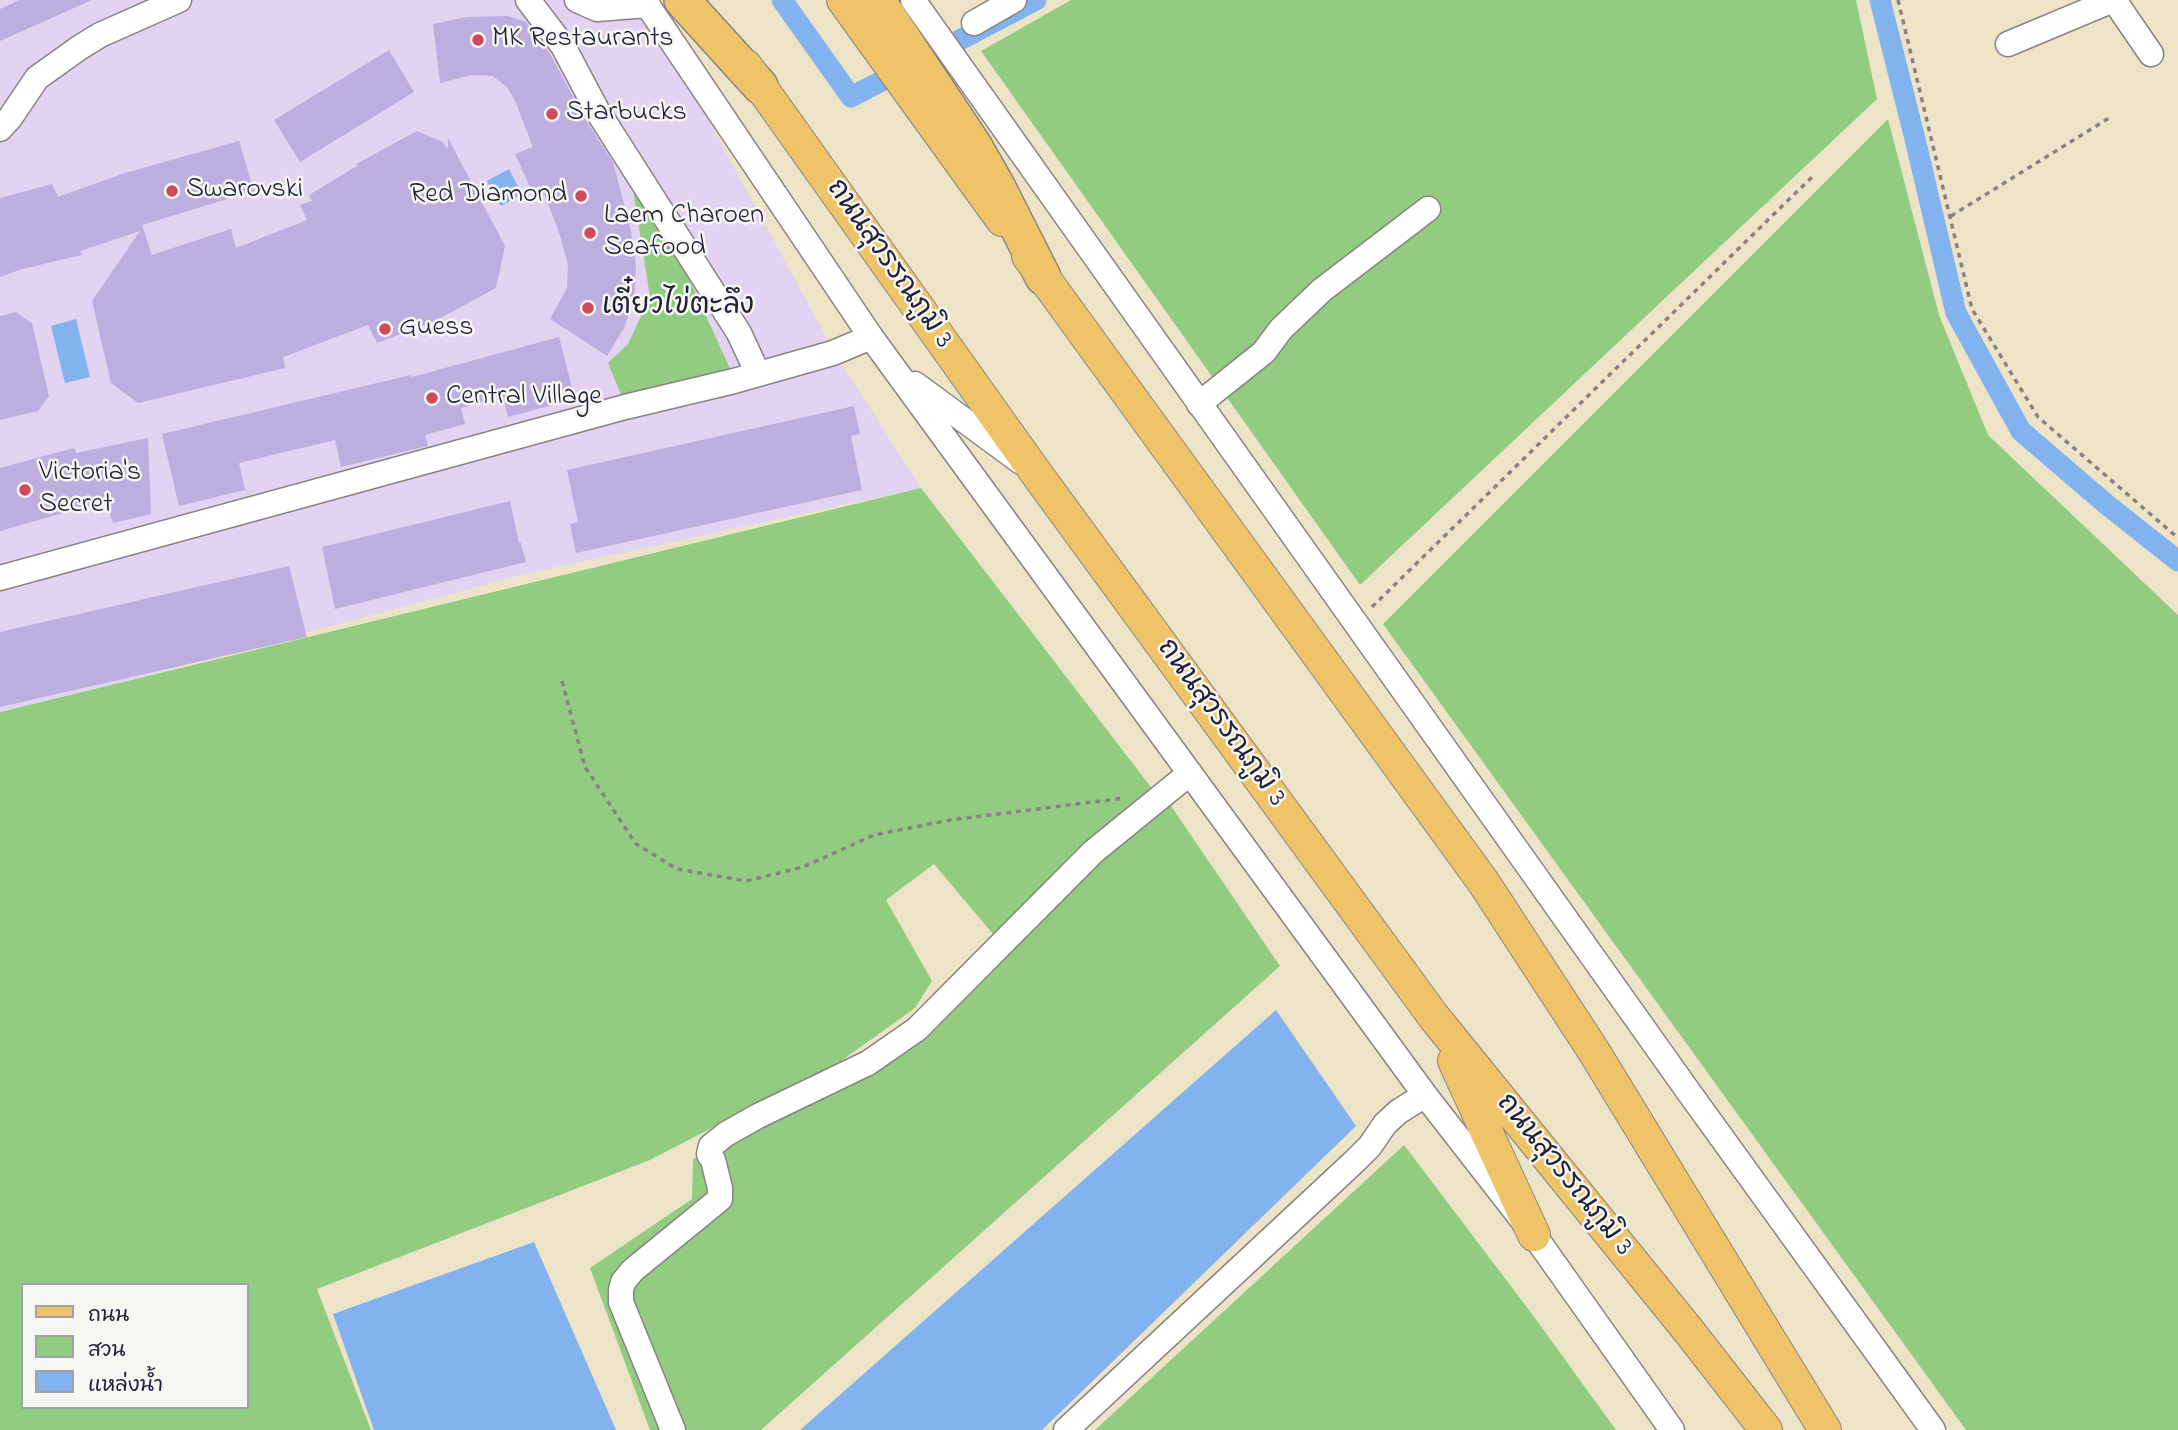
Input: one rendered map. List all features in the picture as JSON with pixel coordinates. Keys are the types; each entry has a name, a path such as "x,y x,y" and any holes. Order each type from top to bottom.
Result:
{"highway":[{"path":"682,0 760,86"},
{"path":"877,0 902,22 998,188 1043,277"}],"main road":[{"name":"ถนนสุวรรณภูมิ 3","path":"699,0 1035,473 1434,1017 1766,1430"},
{"path":"843,0 902,22"},
{"path":"1043,277 1484,883 1593,1050 1825,1430"},
{"path":"1434,1017 1534,1235"}],"street":[{"path":"0,129 37,78 100,36 179,0"},
{"path":"528,0 563,46 598,112 739,333 758,374"},
{"path":"577,0 597,9 646,3 871,337 1425,1095 1534,1235 1672,1430"},
{"path":"974,23 1014,0"},
{"path":"2008,44 2113,0 2151,54"},
{"path":"935,83 1199,404 1933,1430"},
{"path":"1199,404 1264,352 1281,329 1322,290 1428,209"},
{"path":"0,578 758,374 833,353 871,337"},
{"path":"898,371 1035,473"},
{"path":"673,1430 621,1302 621,1290 623,1282 633,1270 720,1199 720,1188 709,1154 711,1146 758,1116 869,1063 917,1029 1093,852 1189,773"},
{"path":"1066,1430 1355,1161 1398,1112 1425,1095"}],"path":[{"path":"1898,0 1972,309 2038,417 2178,538"},
{"path":"1951,216 2109,118"},
{"path":"1355,623 1813,176"},
{"path":"562,681 585,768 636,844 677,869 746,881 803,867 874,835 950,820 1125,798"}],"shaded area":[{"name":"Central Village","path":"0,0 643,0 835,353 921,488 525,574 130,680 0,712"}],"green space":[{"path":"1071,0 1856,0 1877,99 1360,585 981,51"},
{"path":"1888,119 1939,315 1988,435 2178,615 2178,1430 1966,1430 1383,624"},
{"path":"625,138 732,373 624,402 608,363 628,344 650,297"},
{"path":"921,488 1157,795 993,934 934,864 886,900 932,981 915,1008 841,1061 650,1160 317,1289 371,1430 0,1430 0,712"},
{"path":"1169,803 1280,966 761,1430 650,1430 590,1268 692,1199 693,1159 854,1079"},
{"path":"1404,1145 1616,1430 1095,1430"}],"water":[{"path":"509,169 522,194 501,206 487,181"},
{"path":"76,319 90,377 65,383 51,326"},
{"path":"1276,1010 1356,1126 1042,1430 800,1430"},
{"path":"534,1242 616,1430 374,1430 333,1314"}],"building":[{"path":"20,0 92,0 0,41 0,9"},
{"path":"508,16 526,22 550,54 585,119 613,162 631,231 636,266 634,300 624,328 607,356 550,319 567,288 568,264 544,194 535,198 515,154 533,147 508,88 493,76 472,75 440,83 433,24 467,17"},
{"path":"389,50 414,92 300,162 274,120"},
{"path":"417,131 443,142 448,149 448,138 505,246 496,288 435,321 377,343 368,325 283,357 285,368 138,403 111,383 92,301 140,231 80,251 82,255 0,277 0,198 52,184 58,197 125,173 239,141 254,191 142,225 152,255 231,229 236,248 307,220 300,205 312,201 309,195 357,166 356,164"},
{"path":"16,312 32,323 49,396 38,411 0,420 0,316"},
{"path":"559,337 575,399 508,417 503,396 461,408 465,424 425,435 428,446 341,467 335,440 239,463 245,490 179,506 162,434 411,375 412,377"},
{"path":"854,406 860,434 851,436 862,490 576,553 570,524 578,522 567,470"},
{"path":"148,438 151,514 113,523 106,501 0,531 0,468 74,448 76,453"},
{"path":"510,501 526,562 335,609 322,547"},
{"path":"289,566 307,637 0,707 0,632"}],"waterway":[{"path":"782,0 851,97 1036,0"},
{"path":"1880,0 1956,313 2021,431 2178,561"}],"place":[{"name":"MK Restaurants","path":"478,40"},
{"name":"Starbucks","path":"552,114"},
{"name":"Swarovski","path":"172,191"},
{"name":"Red Diamond","path":"581,196"},
{"name":"Laem Charoen Seafood","path":"590,233"},
{"name":"เตี๋ยวไข่ตะลึง","path":"588,308"},
{"name":"Guess","path":"385,329"},
{"name":"Central Village","path":"432,398"},
{"name":"Victoria's Secret","path":"25,490"}]}
